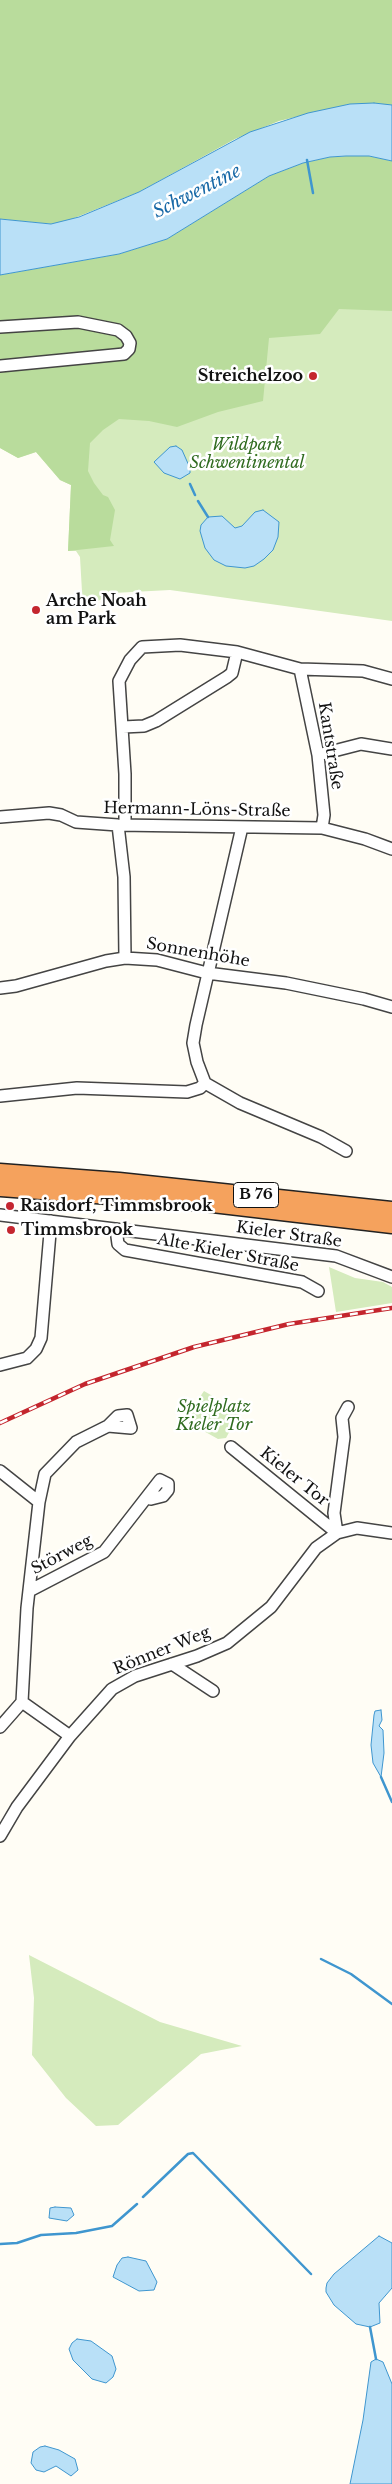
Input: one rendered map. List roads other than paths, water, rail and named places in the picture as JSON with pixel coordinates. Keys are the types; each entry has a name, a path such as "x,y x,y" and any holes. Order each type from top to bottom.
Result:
{"highway":[{"name":"B 76","path":"0,1172 119,1181 392,1210"},
{"name":"B 76","path":"0,1188 204,1203 392,1225"}],"street":[{"path":"0,327 78,322 118,330 126,336 130,343 129,349 124,354 0,366"},
{"path":"125,958 121,825 123,727 119,681 130,660 142,647 180,645 237,652 300,669 363,671 392,679"},
{"path":"123,727 144,726 156,721 227,677 232,673 237,652"},
{"name":"Kantstraße","path":"300,669 318,755 324,815 322,828"},
{"path":"318,755 361,744 392,748"},
{"name":"Hermann-Löns-Straße","path":"0,817 49,813 62,815 76,822 121,825 322,828 365,839 392,849"},
{"path":"242,827 207,973 193,1043 194,1052 205,1083 240,1103 320,1137 346,1151"},
{"name":"Sonnenhöhe","path":"0,988 30,982 92,964 125,958 157,960 207,973 286,983 364,999 392,1007"},
{"path":"0,1096 77,1088 187,1092 200,1088 205,1083"},
{"name":"Kieler Straße","path":"0,1215 336,1256 392,1277"},
{"path":"0,1365 27,1358 36,1349 42,1338 51,1221"},
{"name":"Alte Kieler Straße","path":"116,1230 118,1244 125,1250 302,1282 318,1291"},
{"path":"337,1533 334,1513 344,1437 342,1418 348,1407"},
{"path":"0,1727 22,1702 29,1591 39,1502 46,1474 76,1442 108,1426"},
{"name":"Kieler Tor","path":"231,1447 337,1533"},
{"path":"0,1471 39,1502"},
{"name":"Störweg","path":"29,1591 104,1552 146,1498"},
{"name":"Rönner Weg","path":"0,1836 17,1807 70,1736 112,1689 135,1676 220,1646 250,1626 271,1607 316,1548 337,1533 357,1528 392,1533"},
{"path":"172,1664 213,1691"},
{"path":"22,1702 70,1736"}],"water":[{"name":"Schwentine","path":"374,103 392,105 392,161 369,156 346,156 330,157 303,163 269,176 167,239 119,254 0,275 0,219 51,224 79,217 139,192 250,132 308,113 350,104"},
{"path":"176,446 182,450 190,468 190,473 180,479 164,473 154,462 170,447"},
{"path":"263,510 279,522 278,537 273,550 254,566 245,568 226,566 214,560 205,548 200,531 201,525 208,517 222,516 235,528 242,526 255,512"},
{"path":"381,1710 382,1720 379,1726 383,1730 384,1753 381,1777 373,1763 371,1745 375,1711"},
{"path":"50,2208 71,2208 74,2215 67,2221 49,2218"},
{"path":"379,2236 392,2243 392,2288 379,2303 380,2323 370,2327 356,2324 334,2305 326,2292 326,2288 327,2283 334,2274"},
{"path":"128,2257 146,2261 157,2282 154,2290 139,2291 113,2277 117,2265 122,2258"},
{"path":"77,2339 91,2341 112,2356 116,2369 113,2377 106,2383 92,2379 73,2360 69,2349"},
{"path":"376,2359 383,2362 392,2384 392,2484 350,2484 363,2420 371,2362"},
{"path":"45,2446 59,2450 75,2459 78,2470 71,2476 56,2466 44,2472 36,2470 31,2463 33,2452"}],"waterway":[{"path":"307,160 313,193"},
{"path":"190,484 195,495"},
{"path":"198,501 208,517"},
{"path":"381,1777 392,1802"},
{"path":"321,1959 351,1974 392,2004"},
{"path":"143,2197 188,2154 193,2153 311,2274"},
{"path":"0,2244 17,2243 41,2235 76,2233 112,2226 137,2204"},
{"path":"370,2327 376,2359"}],"railway":[{"path":"0,1423 85,1384 194,1347 289,1324 392,1308"}],"place":[{"name":"Streichelzoo","path":"313,376"},
{"name":"Arche Noah am Park","path":"36,610"},
{"name":"Raisdorf, Timmsbrook","path":"10,1206"},
{"name":"Timmsbrook","path":"11,1230"}],"park label":[{"name":"Wildpark Schwentinental","path":"247,454"},
{"name":"Spielplatz Kieler Tor","path":"214,1416"}]}
